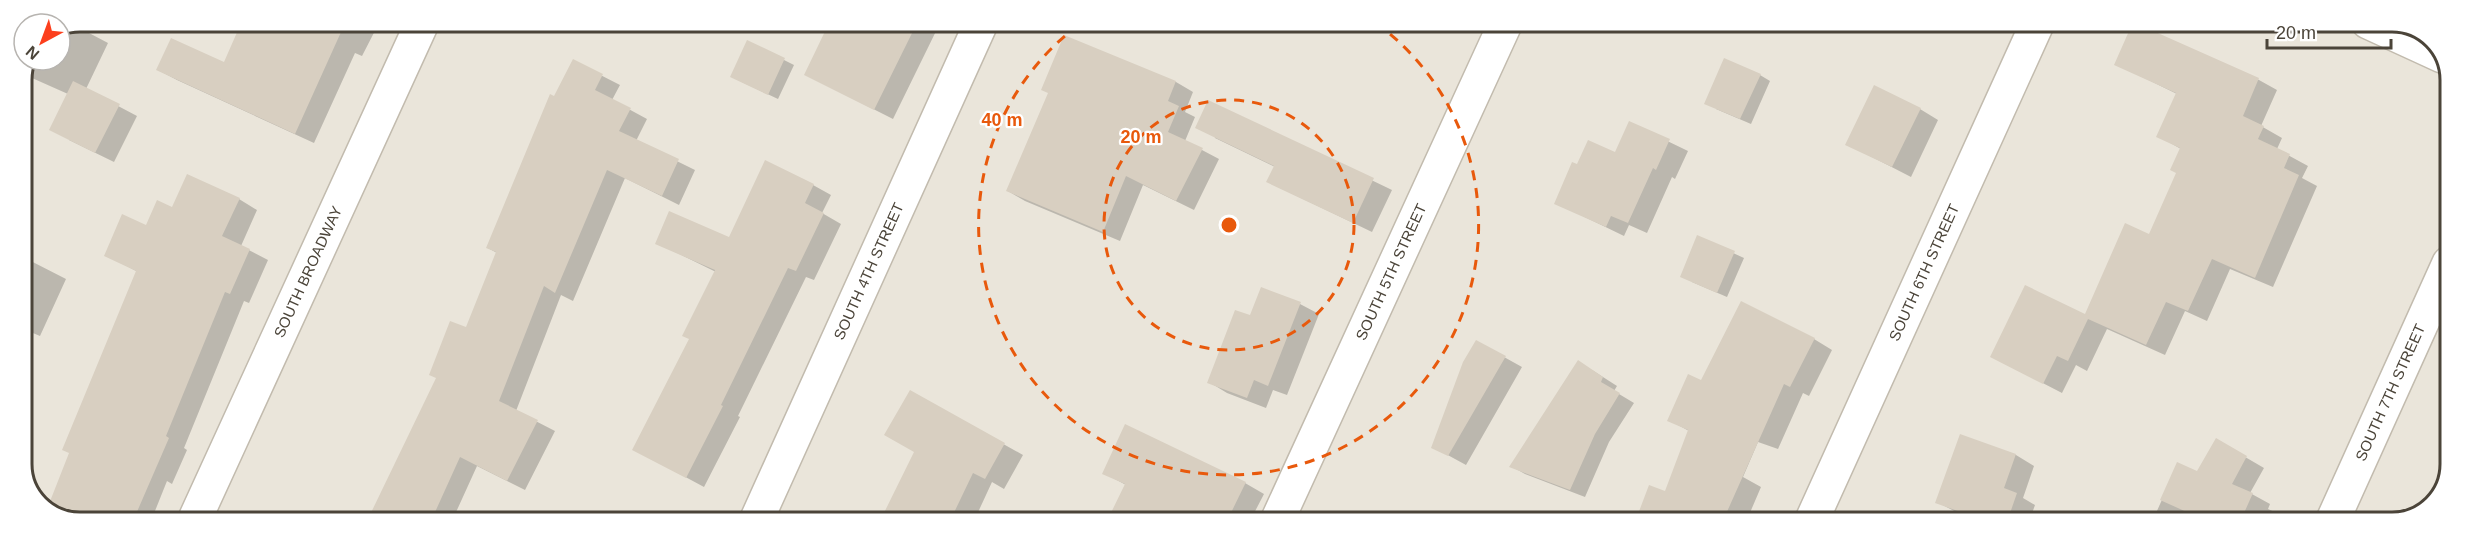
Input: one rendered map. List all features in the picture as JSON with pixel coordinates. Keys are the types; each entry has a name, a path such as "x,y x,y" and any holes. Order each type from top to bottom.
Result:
{"street":[{"name":"SOUTH BROADWAY","path":"198,512 418,32"},
{"name":"SOUTH 4TH STREET","path":"760,512 977,32"},
{"name":"SOUTH 5TH STREET","path":"1282,512 1501,32"},
{"name":"SOUTH 6TH STREET","path":"1816,512 2033,32"},
{"path":"2390,32 2429,50"},
{"name":"SOUTH 7TH STREET","path":"2337,512 2440,284"}],"shaded area":[{"path":"72,32 2401,32 2416,38 2428,48 2439,70 2439,473 2428,495 2421,502 2407,509 2392,512 70,511 55,505 43,495 35,482 32,467 32,72 72,72"}],"building":[{"path":"237,32 341,32 295,134 156,70 171,38 224,62"},
{"path":"825,32 913,32 874,110 804,75"},
{"path":"2129,32 2156,32 2259,78 2243,116 2264,126 2258,139 2290,154 2284,168 2299,175 2255,278 2212,259 2188,311 2166,302 2146,345 2088,319 2068,361 2057,356 2043,384 1990,357 2025,285 2085,314 2125,223 2149,234 2176,173 2170,170 2180,148 2156,137 2176,93 2114,65"},
{"path":"1064,35 1176,81 1168,101 1179,106 1168,132 1203,148 1176,201 1126,176 1103,232 1006,191 1048,93 1041,90"},
{"path":"747,40 785,58 768,95 730,77"},
{"path":"1724,58 1761,74 1740,119 1704,104"},
{"path":"573,59 603,74 595,90 631,108 619,131 679,159 662,196 607,170 555,293 544,286 499,401 538,420 507,481 460,457 435,512 371,512 436,378 429,375 450,321 466,327 496,252 486,248 550,94 554,96"},
{"path":"73,81 120,104 95,153 49,130"},
{"path":"1874,85 1921,108 1892,167 1845,145"},
{"path":"1208,100 1374,178 1353,223 1266,182 1274,166 1195,128"},
{"path":"1629,121 1670,139 1656,170 1653,168 1628,223 1611,216 1606,227 1554,204 1572,162 1577,164 1588,140 1615,152"},
{"path":"765,160 814,184 805,203 824,213 796,271 788,268 721,405 723,406 686,478 632,450 689,339 682,336 715,270 655,244 669,211 729,237"},
{"path":"187,174 240,198 222,236 250,249 230,294 225,292 166,436 169,438 137,512 80,512 64,509 50,502 69,453 62,450 136,271 104,256 122,214 146,225 157,200 172,207"},
{"path":"1697,235 1735,251 1717,293 1680,277"},
{"path":"1261,287 1301,302 1268,386 1254,380 1247,398 1207,383 1235,310 1250,315"},
{"path":"1741,301 1815,338 1790,387 1784,384 1727,512 1639,512 1649,485 1665,491 1688,430 1667,421 1688,374 1701,380"},
{"path":"1476,340 1506,356 1448,456 1431,448 1463,362"},
{"path":"1578,360 1603,377 1601,382 1620,393 1595,434 1570,490 1509,467"},
{"path":"910,390 1005,443 985,479 973,473 954,512 884,512 914,452 884,435"},
{"path":"1125,424 1246,482 1231,512 1111,512 1125,484 1102,474"},
{"path":"1960,434 2016,454 2004,488 2017,493 2010,512 1961,512 1935,503"},
{"path":"2216,438 2247,456 2232,484 2253,493 2244,512 2187,512 2160,500 2177,462 2197,471"}]}
